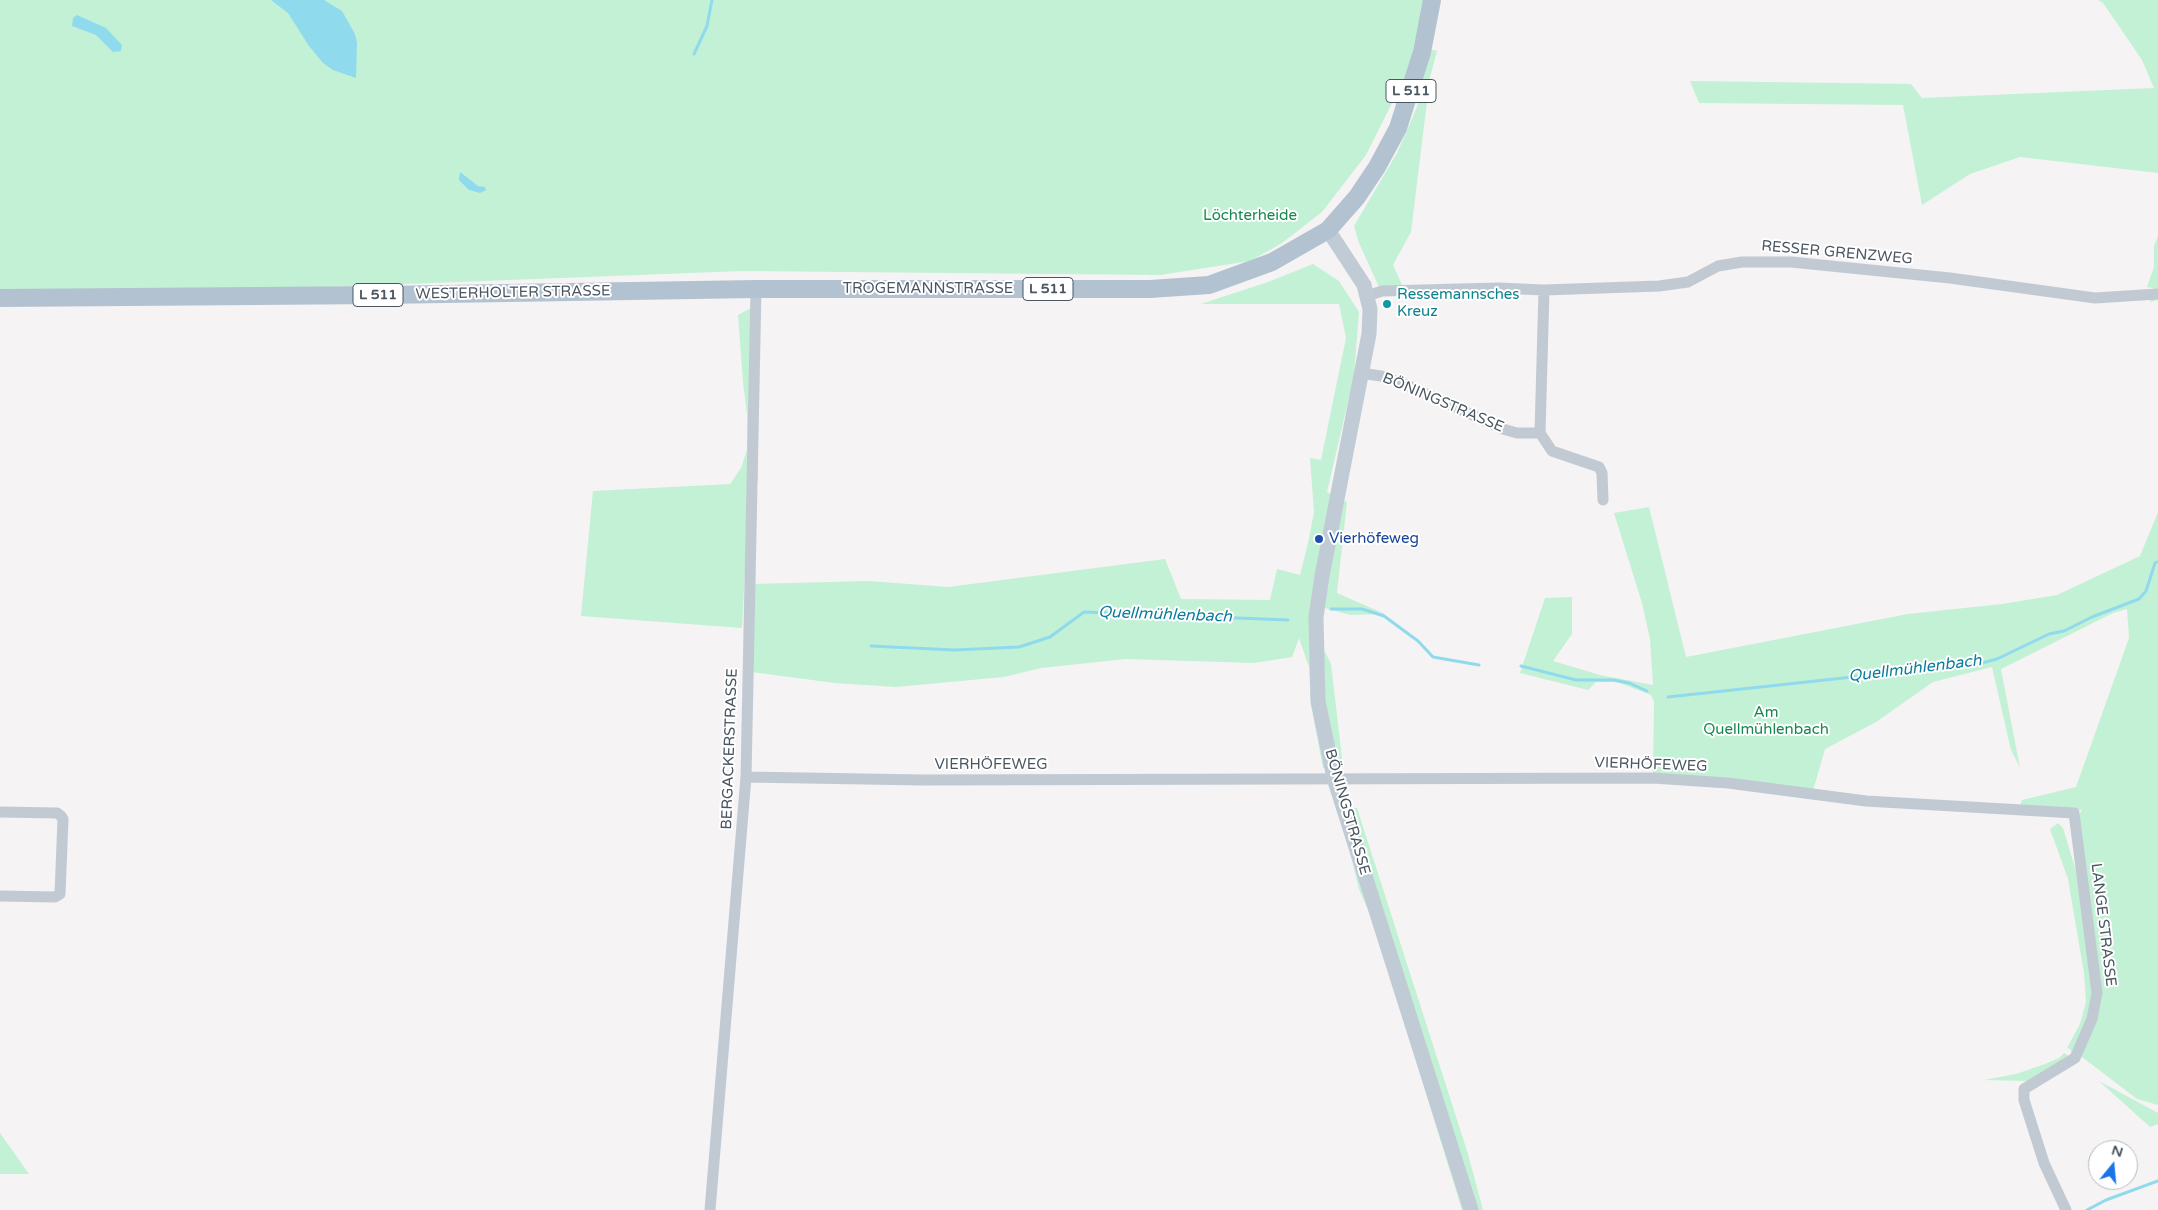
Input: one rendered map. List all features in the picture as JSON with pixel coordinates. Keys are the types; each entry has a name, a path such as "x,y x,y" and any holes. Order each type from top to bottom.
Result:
{"main road":[{"name":"L 511","path":"1328,230 1357,197 1378,167 1398,128 1422,52 1432,0"},
{"name":"TROGEMANNSTRASSE","path":"756,289 1150,289 1209,285 1272,262 1328,230"},
{"name":"BÖNINGSTRASSE","path":"1328,230 1364,285 1370,309 1369,334 1328,542 1316,617 1318,701 1334,778 1471,1210"},
{"name":"WESTERHOLTER STRASSE","path":"0,298 383,295 756,289"}],"street":[{"name":"RESSER GRENZWEG","path":"1368,296 1382,291 1500,288 1544,290 1658,286 1688,282 1718,266 1742,262 1782,262 1988,282 2095,298 2158,294"},
{"name":"BERGACKERSTRASSE","path":"710,1210 746,777 756,289"},
{"path":"1544,290 1540,433 1552,451 1599,467 1602,473 1603,500"},
{"name":"BÖNINGSTRASSE","path":"1360,373 1381,376 1409,386 1510,431 1517,433 1540,433"},
{"name":"VIERHÖFEWEG","path":"746,777 923,780 1653,778 1728,783 1866,801 2074,813"},
{"path":"0,812 57,813 62,816 60,894 55,897 0,896"},
{"name":"LANGE STRASSE","path":"2066,1210 2044,1162 2028,1114 2024,1089 2075,1058 2092,1019 2097,993 2074,813"}],"green space":[{"name":"Löchterheide","path":"0,0 1424,0 1409,69 1366,155 1322,212 1282,243 1250,261 1160,275 742,271 121,295 0,294"},
{"path":"2098,0 2158,0 2158,173 2020,157 1970,174 1922,205 1903,105 1699,103 1690,81 1911,84 1922,98 2154,88 2142,60 2103,3"},
{"path":"1429,49 1437,51 1430,77 1411,232 1393,265 1403,287 1379,287 1359,243 1354,226 1397,153 1417,107"},
{"path":"2158,236 2158,300 2150,302 2153,288 2147,287 2154,267 2154,246"},
{"path":"1313,264 1339,281 1359,312 1354,376 1327,492 1347,502 1337,593 1385,614 1350,615 1314,605 1311,624 1331,664 1343,767 1323,768 1311,705 1309,667 1299,638 1292,657 1254,663 1126,659 1041,668 1004,677 896,687 835,683 751,672 751,584 869,581 948,587 1165,559 1181,599 1270,600 1277,569 1300,575 1309,539 1314,512 1310,458 1321,460 1346,338 1339,304 1201,304 1268,282"},
{"path":"755,306 758,478 745,568 742,628 581,616 593,491 730,484 741,468 747,450 747,415 738,315"},
{"name":"Am Quellmühlenbach","path":"1649,507 1686,657 1908,614 2002,604 2057,595 2140,556 2158,512 2158,1105 2137,1099 2082,1057 2080,1052 2098,1015 2079,816 2082,809 2074,813 2018,810 2022,800 2076,787 2129,638 2127,609 2113,613 2001,669 2020,768 2011,750 1992,667 1933,682 1876,722 1825,749 1812,794 1653,778 1654,702 1651,695 1617,682 1596,682 1588,690 1520,673 1545,598 1572,597 1572,634 1553,661 1600,675 1653,685 1650,639 1642,603 1614,513"},
{"path":"1339,808 1357,808 1468,1154 1483,1210 1462,1210 1372,919 1359,889"},
{"path":"2058,823 2063,828 2076,871 2093,988 2088,1019 2072,1053 2067,1048 2080,1024 2086,1002 2084,973 2068,879 2050,829"},
{"path":"2064,1053 2069,1056 2028,1081 1984,1080 2016,1074 2059,1058"},
{"path":"2099,1081 2158,1113 2158,1124 2150,1127"},
{"path":"0,1133 29,1174 0,1174"}],"water":[{"path":"271,0 324,0 342,11 355,34 357,43 356,78 333,70 323,63 309,46 288,13"},
{"path":"77,15 106,28 122,45 121,51 113,52 96,35 72,26 73,18"},
{"path":"460,172 478,186 485,187 486,190 480,193 469,190 459,180"}],"waterway":[{"path":"694,54 707,26 712,0"},
{"name":"Quellmühlenbach","path":"1668,697 1982,663 1997,659 2049,634 2064,631 2092,617 2139,599 2146,591 2155,563 2157,562"},
{"name":"Quellmühlenbach","path":"1331,609 1362,609 1384,616 1418,641 1433,657 1479,665"},
{"name":"Quellmühlenbach","path":"871,646 954,650 1019,647 1050,637 1084,612 1288,620"},
{"name":"Quellmühlenbach","path":"1521,666 1576,680 1613,680 1629,683 1647,691"},
{"path":"2087,1210 2106,1200 2158,1181"}],"place":[{"name":"Ressemannsches Kreuz","path":"1387,304"},
{"name":"Vierhöfeweg","path":"1319,539"}]}
